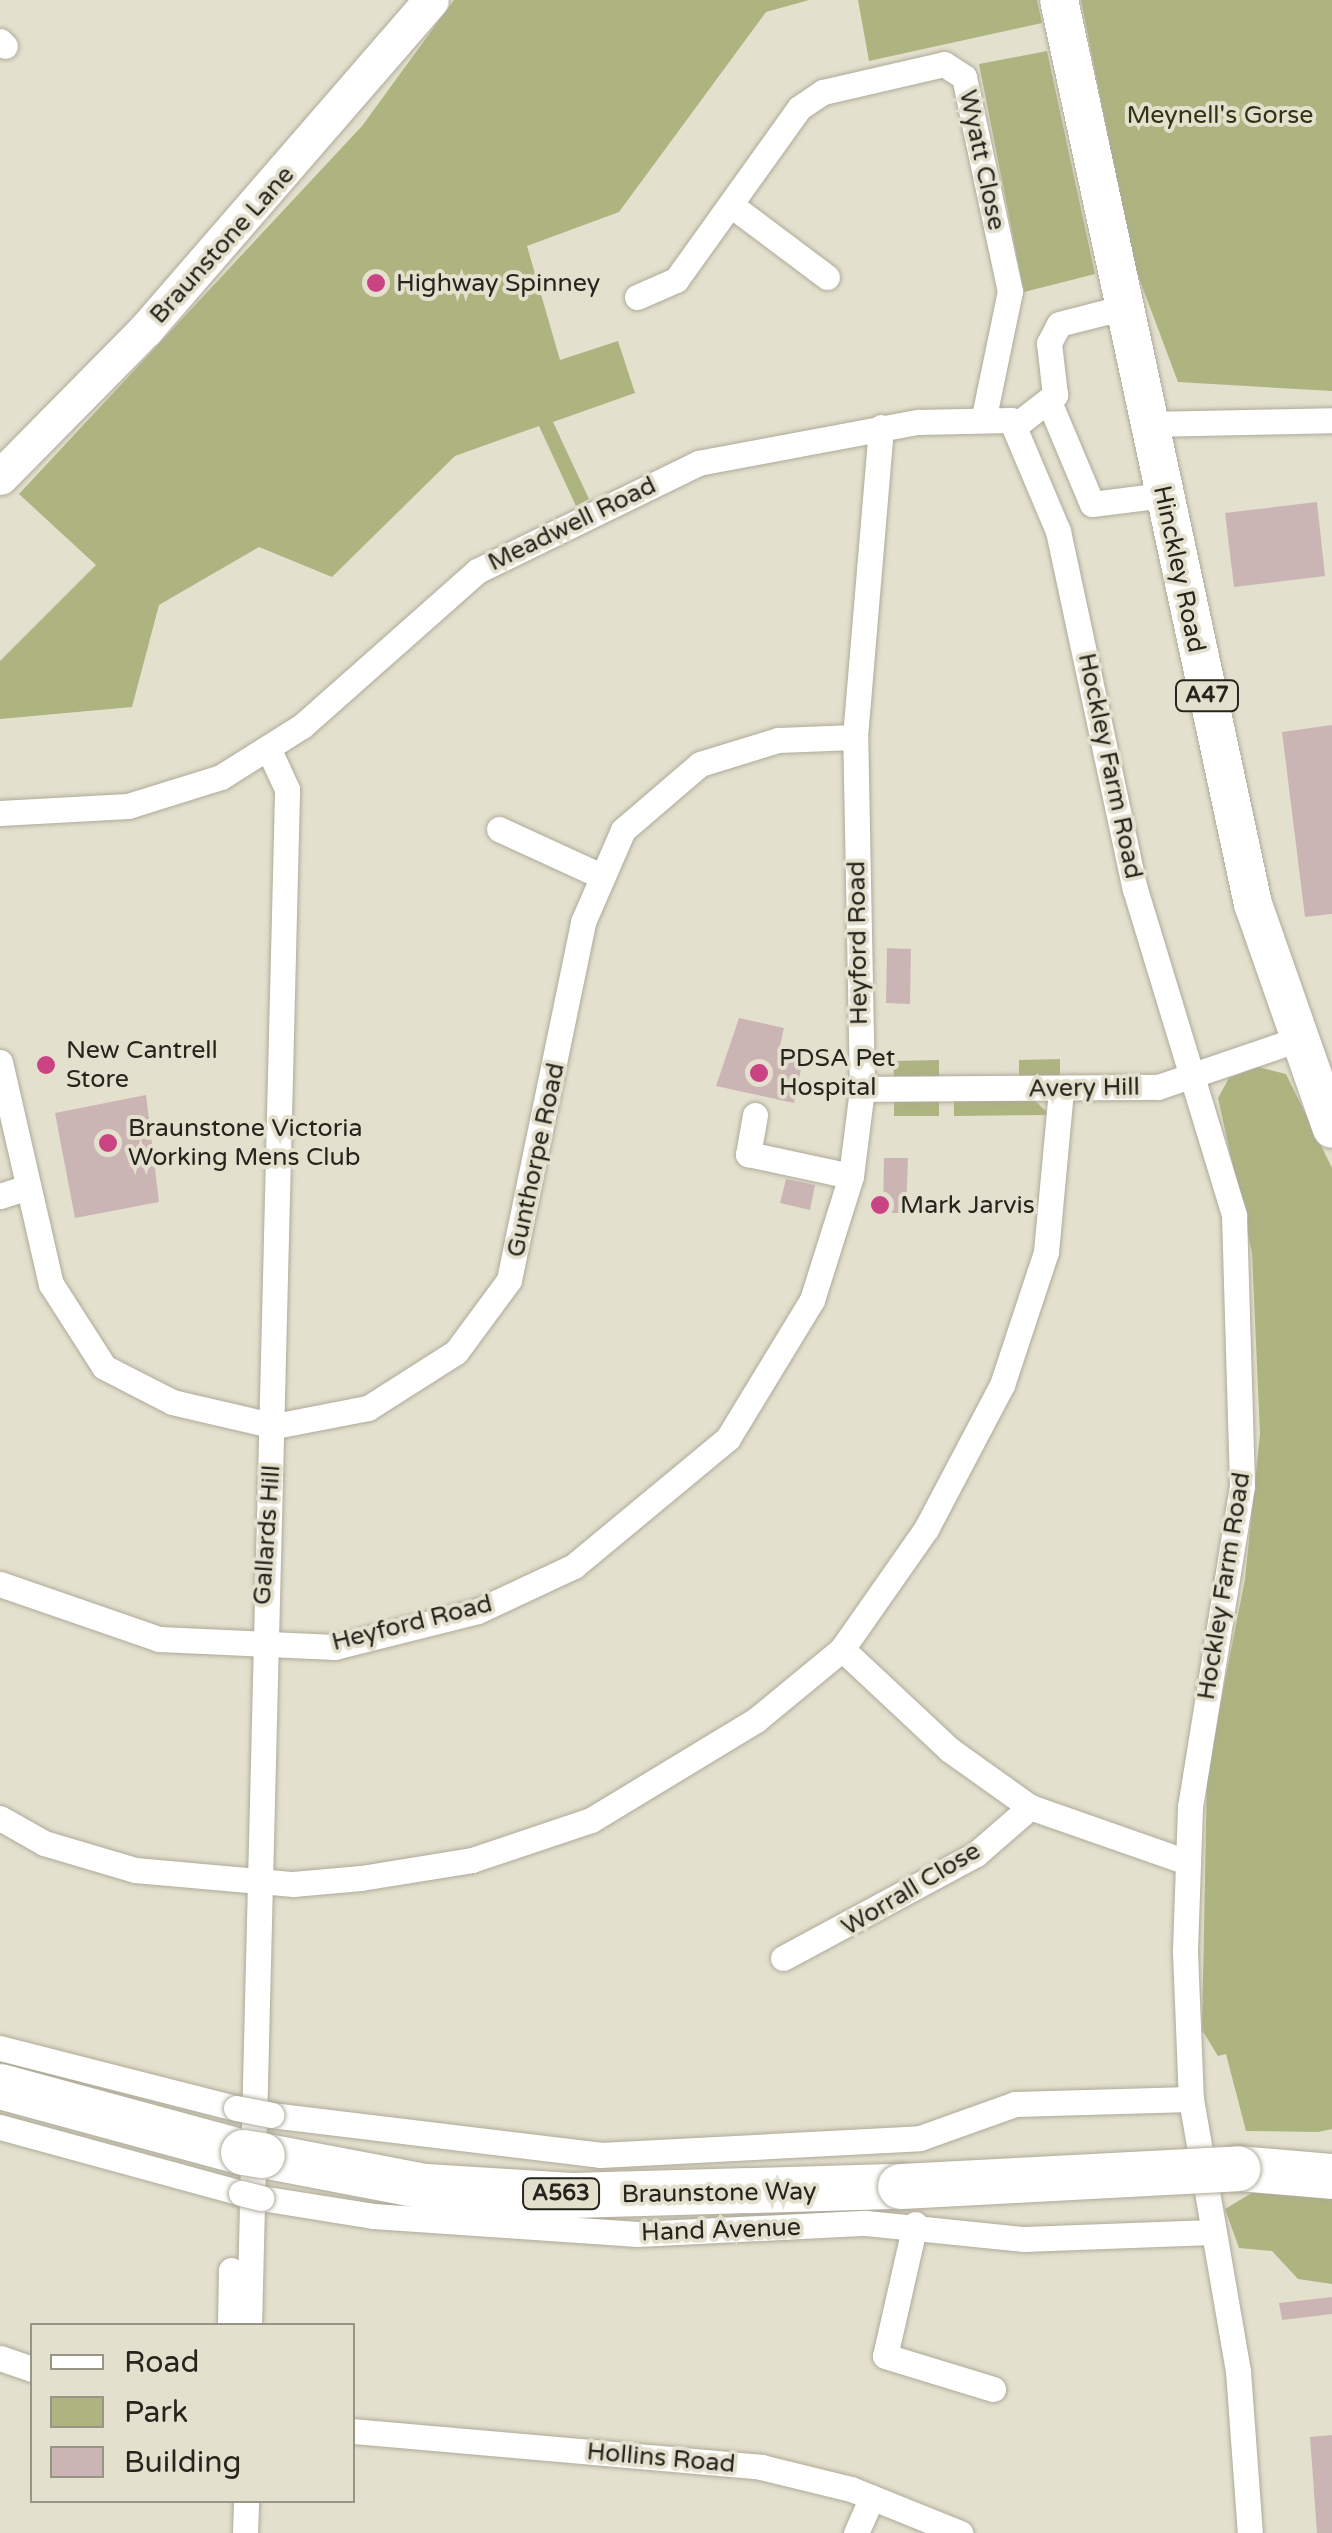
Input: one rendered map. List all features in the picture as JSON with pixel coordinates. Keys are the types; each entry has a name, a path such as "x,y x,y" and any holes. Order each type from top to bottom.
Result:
{"highway":[{"name":"Braunstone Way","path":"0,2086 256,2163 425,2186 572,2194 907,2205 1254,2168 1332,2150"},
{"name":"Braunstone Way","path":"1254,2168 1332,2176"}],"main road":[{"name":"Hinckley Road","path":"1058,0 1253,904 1332,1129"}],"street":[{"name":"Braunstone Lane","path":"0,477 159,315 431,0"},
{"name":"Wyatt Close","path":"638,298 676,280 800,108 823,92 957,68 1010,292 984,417"},
{"path":"730,205 827,277"},
{"path":"1125,307 1058,324 1049,343 1050,404 1092,504 1163,495"},
{"path":"1015,426 1050,404"},
{"name":"Meadwell Road","path":"0,813 128,806 221,777 269,750 477,572 579,515 698,463 881,427 984,417 1015,426"},
{"path":"1148,424 1332,420"},
{"name":"Hockley Farm Road","path":"1015,426 1058,532 1136,889 1196,1076 1234,1215 1246,1408 1236,1544 1187,1862 1191,2099 1238,2371 1250,2533"},
{"name":"Heyford Road","path":"0,1584 159,1639 335,1647 478,1611 574,1566 644,1516 728,1438 762,1389 812,1300 852,1176 862,1089 855,737 881,427"},
{"name":"Gunthorpe Road","path":"275,1426 368,1408 414,1384 456,1352 510,1280 597,874 623,830 700,764 778,740 855,737"},
{"name":"Gallards Hill","path":"249,2323 259,1644 275,1426 287,789 269,750"},
{"path":"500,829 597,874"},
{"name":"Avery Hill","path":"862,1089 1158,1087 1298,1039"},
{"path":"0,1062 50,1284 104,1367 172,1402 275,1426"},
{"path":"0,1818 44,1843 134,1870 254,1880 362,1878 472,1860 591,1820 725,1741 842,1648 926,1529 1002,1385 1046,1252 1061,1088"},
{"path":"756,1115 748,1154 852,1176"},
{"path":"0,1196 28,1187"},
{"path":"842,1648 950,1750 1030,1806 1187,1862"},
{"name":"Worrall Close","path":"784,1958 976,1854 1030,1806"},
{"path":"0,2048 236,2108 256,2163"},
{"path":"0,2127 256,2163 600,2155 920,2138 1015,2104 1191,2099"},
{"path":"993,2389 886,2356 907,2205 1039,2240 1212,2232"},
{"path":"230,2270 230,2323"},
{"path":"0,2358 30,2367"},
{"name":"Hollins Road","path":"355,2431 687,2455 872,2497 960,2533"},
{"path":"856,2533 872,2497"},
{"path":"246,2503 246,2533"}],"green space":[{"name":"Highway Spinney","path":"454,0 809,0 766,12 619,212 527,246 560,360 618,341 635,393 553,422 589,499 576,506 539,426 455,456 332,577 259,547 159,605 132,707 0,719 0,661 96,565 19,494 362,126"},
{"path":"858,0 1037,0 1042,23 869,61"},
{"name":"Meynell's Gorse","path":"1081,0 1332,0 1332,391 1178,382 1133,262"},
{"path":"1047,51 1095,274 1024,292 979,64"},
{"path":"1060,1059 1060,1078 1019,1078 1019,1060"},
{"path":"939,1060 939,1079 894,1079 893,1061"},
{"path":"1258,1067 1286,1074 1332,1168 1332,2129 1318,2132 1246,2131 1226,2054 1218,2056 1202,2030 1207,1773 1245,1579 1260,1434 1252,1253 1218,1098 1229,1078"},
{"path":"1030,1096 1050,1115 954,1116 954,1097"},
{"path":"939,1097 939,1116 894,1116 894,1098"},
{"path":"1255,2191 1332,2196 1332,2284 1298,2279 1272,2251 1239,2248 1225,2209"}],"building":[{"path":"1317,502 1325,576 1234,587 1225,513"},
{"path":"1332,725 1332,914 1305,917 1282,732"},
{"path":"887,948 911,949 910,1004 886,1003"},
{"name":"PDSA Pet Hospital","path":"739,1018 784,1028 778,1054 803,1060 794,1103 716,1086"},
{"name":"Braunstone Victoria Working Mens Club","path":"146,1095 159,1202 75,1218 55,1113"},
{"path":"884,1158 908,1158 906,1213 883,1213"},
{"path":"786,1179 815,1185 810,1210 780,1203"},
{"path":"1332,2297 1332,2314 1282,2320 1279,2303"},
{"path":"1332,2435 1332,2533 1317,2533 1310,2437"}],"place":[{"name":"Highway Spinney","path":"376,283"},
{"name":"New Cantrell Store","path":"46,1065"},
{"name":"PDSA Pet Hospital","path":"759,1073"},
{"name":"Braunstone Victoria Working Mens Club","path":"108,1143"},
{"name":"Mark Jarvis","path":"880,1205"}]}
